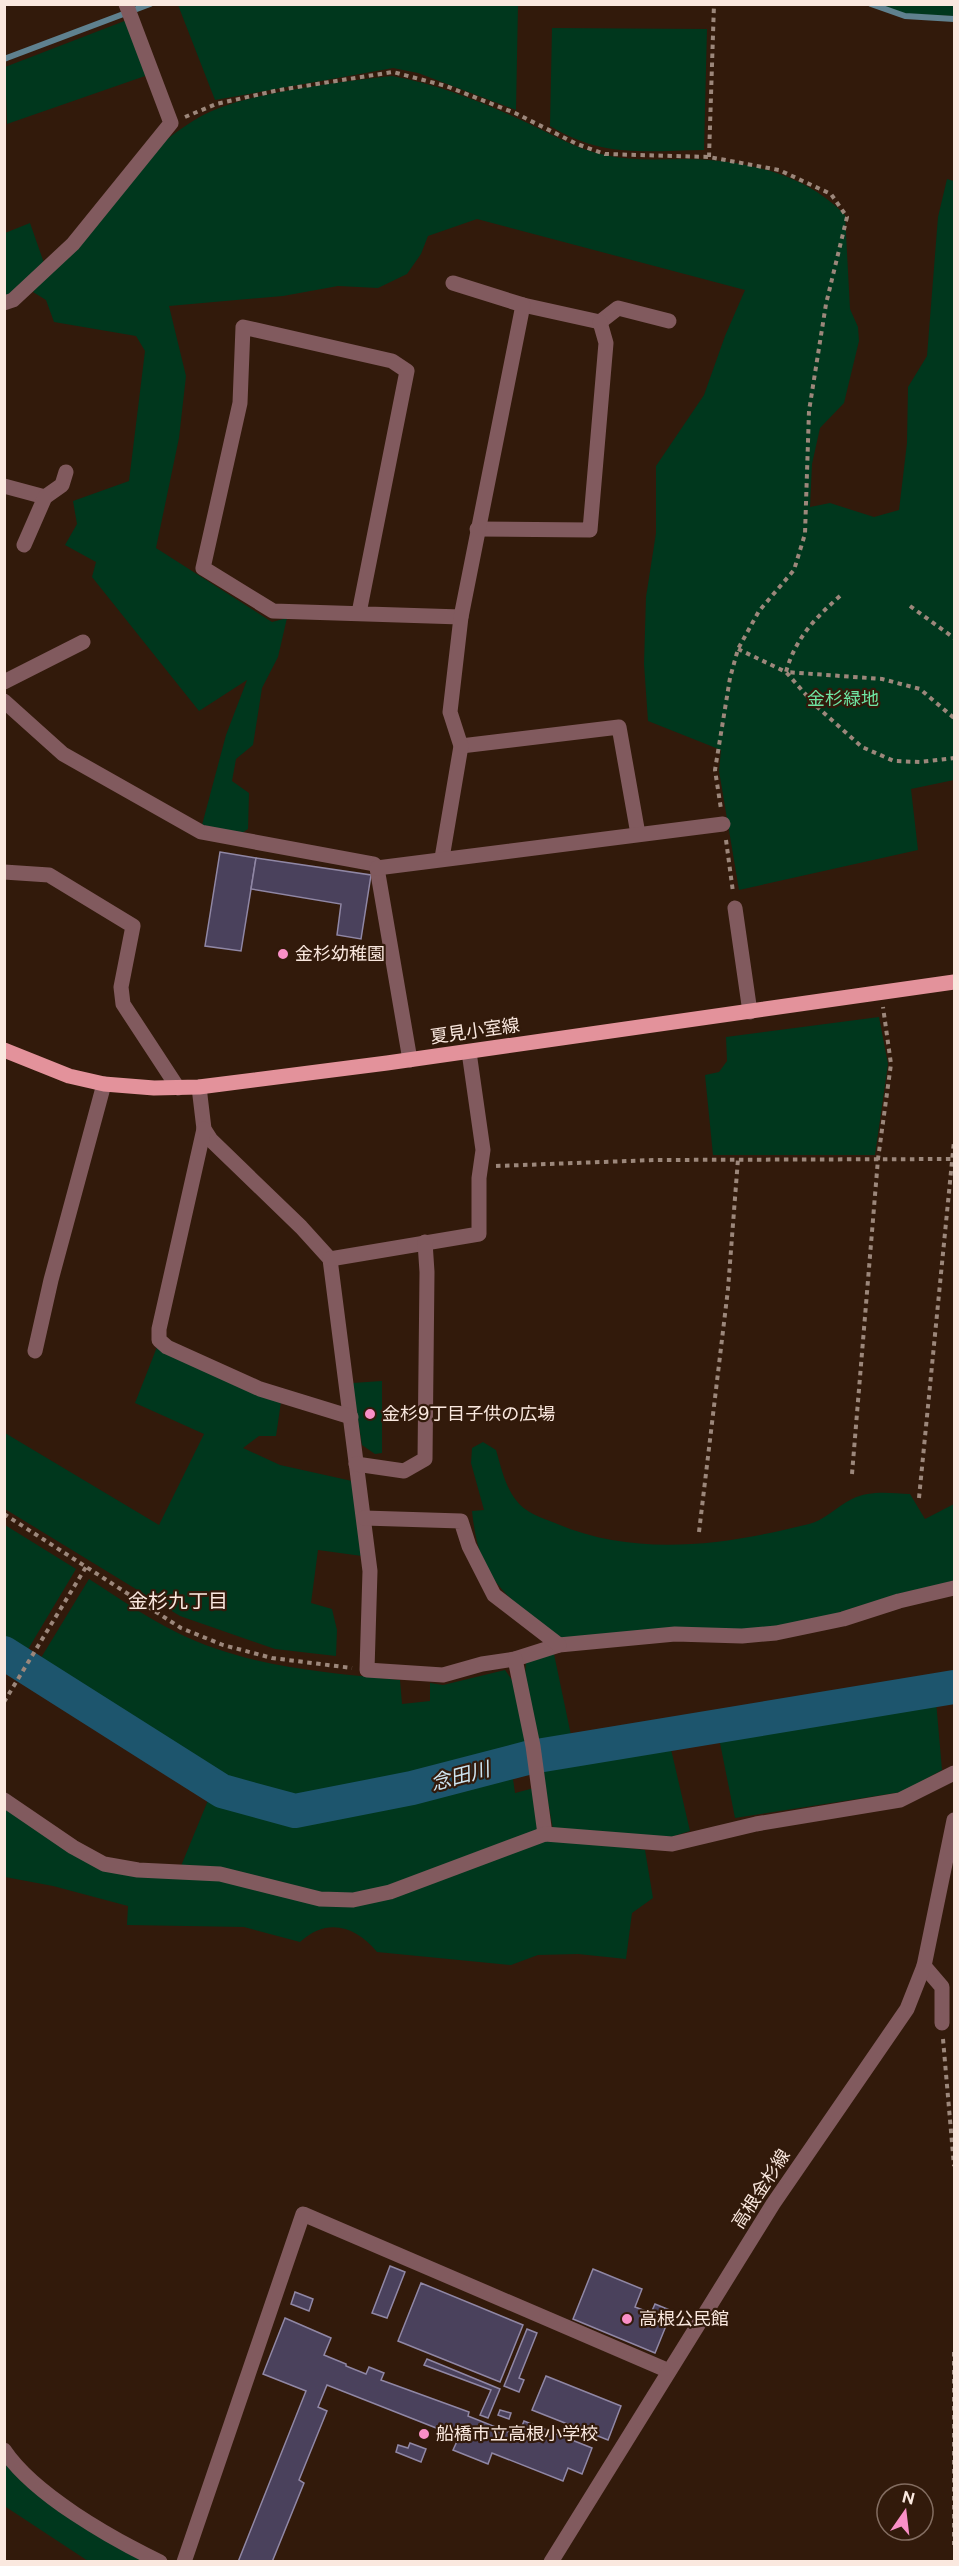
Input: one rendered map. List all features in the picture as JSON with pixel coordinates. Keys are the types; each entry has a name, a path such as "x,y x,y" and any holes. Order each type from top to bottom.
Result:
{"main road":[{"name":"夏見小室線","path":"4,1050 69,1076 104,1084 199,1087 469,1052 954,982"}],"street":[{"path":"4,303 13,300 73,244 171,123 128,9"},
{"path":"453,284 523,305 600,322"},
{"path":"442,858 461,746 450,712 460,617 523,305"},
{"path":"600,322 618,308 669,321"},
{"path":"477,529 590,530 606,343 600,322"},
{"path":"359,613 407,371 392,362 243,327 240,403 203,568 273,611 460,617"},
{"path":"24,545 45,497 62,485 66,471"},
{"path":"4,486 45,497"},
{"path":"4,682 83,642"},
{"path":"4,701 63,754 201,832 374,864 377,868 410,1060"},
{"path":"461,746 620,727 638,834"},
{"path":"377,868 723,824"},
{"path":"4,872 50,874 133,926 121,987 123,1004 178,1088"},
{"path":"735,908 750,1012"},
{"path":"330,1259 479,1234 483,1150 469,1052"},
{"path":"35,1352 51,1280 104,1084"},
{"path":"199,1087 204,1128 159,1329 159,1340 167,1347 260,1389 351,1417"},
{"path":"204,1128 234,1165 301,1227 330,1259 370,1571 367,1670 443,1675 482,1664 515,1659 559,1645 675,1634 742,1636 776,1633 843,1619 899,1601 954,1588"},
{"path":"356,1464 404,1470 425,1459 428,1272 425,1242"},
{"path":"363,1518 461,1521 469,1546 494,1595 559,1645"},
{"path":"515,1659 533,1746 545,1834"},
{"path":"4,1800 73,1847 104,1864 138,1870 220,1874 320,1899 353,1900 390,1892 545,1834 672,1844 756,1824 900,1800 954,1773"},
{"name":"高根金杉線","path":"551,2562 773,2204 907,2009 924,1966 954,1820"},
{"path":"924,1966 942,1987 942,2023"},
{"path":"184,2562 303,2214 669,2371"},
{"path":"4,2450 12,2462 46,2493 74,2513 160,2562"}],"path":[{"path":"710,157 714,4"},
{"path":"171,123 216,104 279,90 393,72 446,86 515,113 578,144 605,153 710,157 779,170 814,184 831,194 847,217 826,304 809,411 804,534 794,570 759,611 738,649 730,678 715,770 735,908"},
{"path":"786,672 791,653 806,630 840,596"},
{"path":"910,606 954,638"},
{"path":"738,649 786,672 882,679 920,689 954,718"},
{"path":"786,672 814,704 862,747 894,761 920,762 954,758"},
{"path":"852,1474 878,1160 891,1064 879,993"},
{"path":"919,1498 954,1141"},
{"path":"481,1167 738,1159 953,1159"},
{"path":"699,1532 728,1289 738,1159"},
{"path":"4,1514 181,1628 224,1645 272,1658 367,1670"},
{"path":"4,1702 86,1567"},
{"path":"942,2023 954,2166"},
{"path":"954,2352 954,2545"}],"green space":[{"path":"178,5 518,5 516,110 418,73 393,68 215,100"},
{"path":"878,5 954,5 954,16 905,14"},
{"path":"127,20 148,75 7,124 5,67"},
{"path":"552,28 707,29 704,150 643,151 606,148 569,136 550,126"},
{"name":"金杉緑地","path":"392,76 441,88 474,100 594,152 631,159 709,160 765,169 800,182 816,191 845,215 850,309 858,327 859,341 844,403 820,428 812,464 810,507 830,503 874,517 899,510 907,443 908,387 927,356 938,217 947,179 954,181 954,780 911,789 918,850 739,890 719,771 721,750 648,721 644,664 646,597 656,533 656,466 704,395 725,336 745,290 477,219 428,236 421,254 407,274 378,288 338,286 283,296 169,306 186,376 179,438 156,548 272,622 287,618 278,657 262,688 253,745 236,759 232,781 249,793 248,829 242,833 202,825 226,735 247,680 199,711 92,577 96,562 65,545 77,524 73,501 129,481 145,351 136,336 54,322 46,300 33,292 154,150 193,121 219,108 260,96"},
{"path":"30,223 44,263 11,294 5,296 5,233"},
{"path":"879,1017 888,1064 875,1155 713,1155 705,1075 719,1072 727,1061 726,1037"},
{"path":"157,1347 281,1402 276,1436 259,1436 243,1448 280,1465 352,1481 362,1556 318,1550 311,1603 332,1609 337,1630 336,1656 275,1649 180,1616 5,1509 5,1433 159,1525 204,1434 135,1403"},
{"name":"金杉9丁目子供の広場","path":"382,1381 382,1453 375,1454 362,1445 352,1383"},
{"path":"483,1442 496,1450 509,1489 516,1500 528,1511 586,1534 617,1541 681,1544 745,1538 815,1522 852,1499 873,1493 910,1494 925,1519 954,1504 954,1581 898,1594 812,1621 740,1631 676,1628 559,1638 510,1598 489,1571 481,1555 472,1511 484,1510 471,1463 472,1448"},
{"path":"5,1525 76,1569 24,1656 5,1644"},
{"path":"89,1579 176,1632 230,1653 314,1671 400,1680 402,1704 430,1701 430,1683 443,1685 505,1670 516,1686 528,1751 414,1781 300,1803 223,1786 36,1666"},
{"path":"554,1654 572,1740 539,1747 525,1675 526,1662"},
{"path":"934,1678 942,1770 902,1792 735,1818 716,1723"},
{"path":"667,1732 690,1831 668,1838 553,1829 541,1765"},
{"path":"511,1765 515,1793 534,1788 541,1829 390,1887 356,1893 320,1894 181,1866 211,1793 304,1817 412,1794"},
{"path":"4,1806 71,1851 353,1903 546,1838 645,1850 653,1898 632,1913 626,1959 578,1954 538,1955 511,1965 377,1952 360,1936 341,1928 320,1929 300,1942 244,1927 127,1925 128,1906 53,1886 5,1877"},
{"path":"4,2461 150,2561 88,2561 6,2507 5,2518"}],"building":[{"path":"220,852 256,858 241,951 205,946"},
{"path":"256,858 371,875 361,939 337,935 341,904 251,889"},
{"path":"390,2266 405,2272 387,2318 372,2313"},
{"path":"593,2269 642,2289 635,2307 651,2313 655,2304 672,2311 655,2353 573,2319"},
{"path":"421,2283 523,2325 500,2382 398,2341"},
{"path":"295,2292 313,2299 309,2311 291,2304"},
{"path":"285,2318 331,2338 324,2355 346,2366 366,2374 369,2367 384,2373 381,2380 469,2412 468,2416 518,2436 524,2421 592,2448 582,2474 568,2468 563,2481 492,2453 488,2464 453,2450 459,2437 327,2385 318,2407 327,2411 299,2480 304,2483 272,2562 238,2562 306,2391 263,2374"},
{"path":"527,2329 537,2333 519,2378 524,2380 519,2392 504,2386"},
{"path":"427,2359 500,2389 488,2418 480,2415 491,2390 424,2365"},
{"path":"546,2376 621,2406 608,2440 532,2410"},
{"path":"500,2410 511,2413 509,2419 498,2415"},
{"path":"410,2443 426,2449 421,2462 396,2452 398,2445 408,2448"}],"waterway":[{"path":"4,59 150,4"},
{"path":"871,4 905,16 954,19"},
{"name":"念田川","path":"4,1653 222,1791 295,1811 412,1788 531,1757 954,1687"}],"place":[{"name":"金杉幼稚園","path":"283,954"},
{"name":"金杉9丁目子供の広場","path":"370,1414"},
{"name":"高根公民館","path":"627,2319"},
{"name":"船橋市立高根小学校","path":"424,2434"}],"district":[{"name":"金杉九丁目","path":"178,1601"}]}
